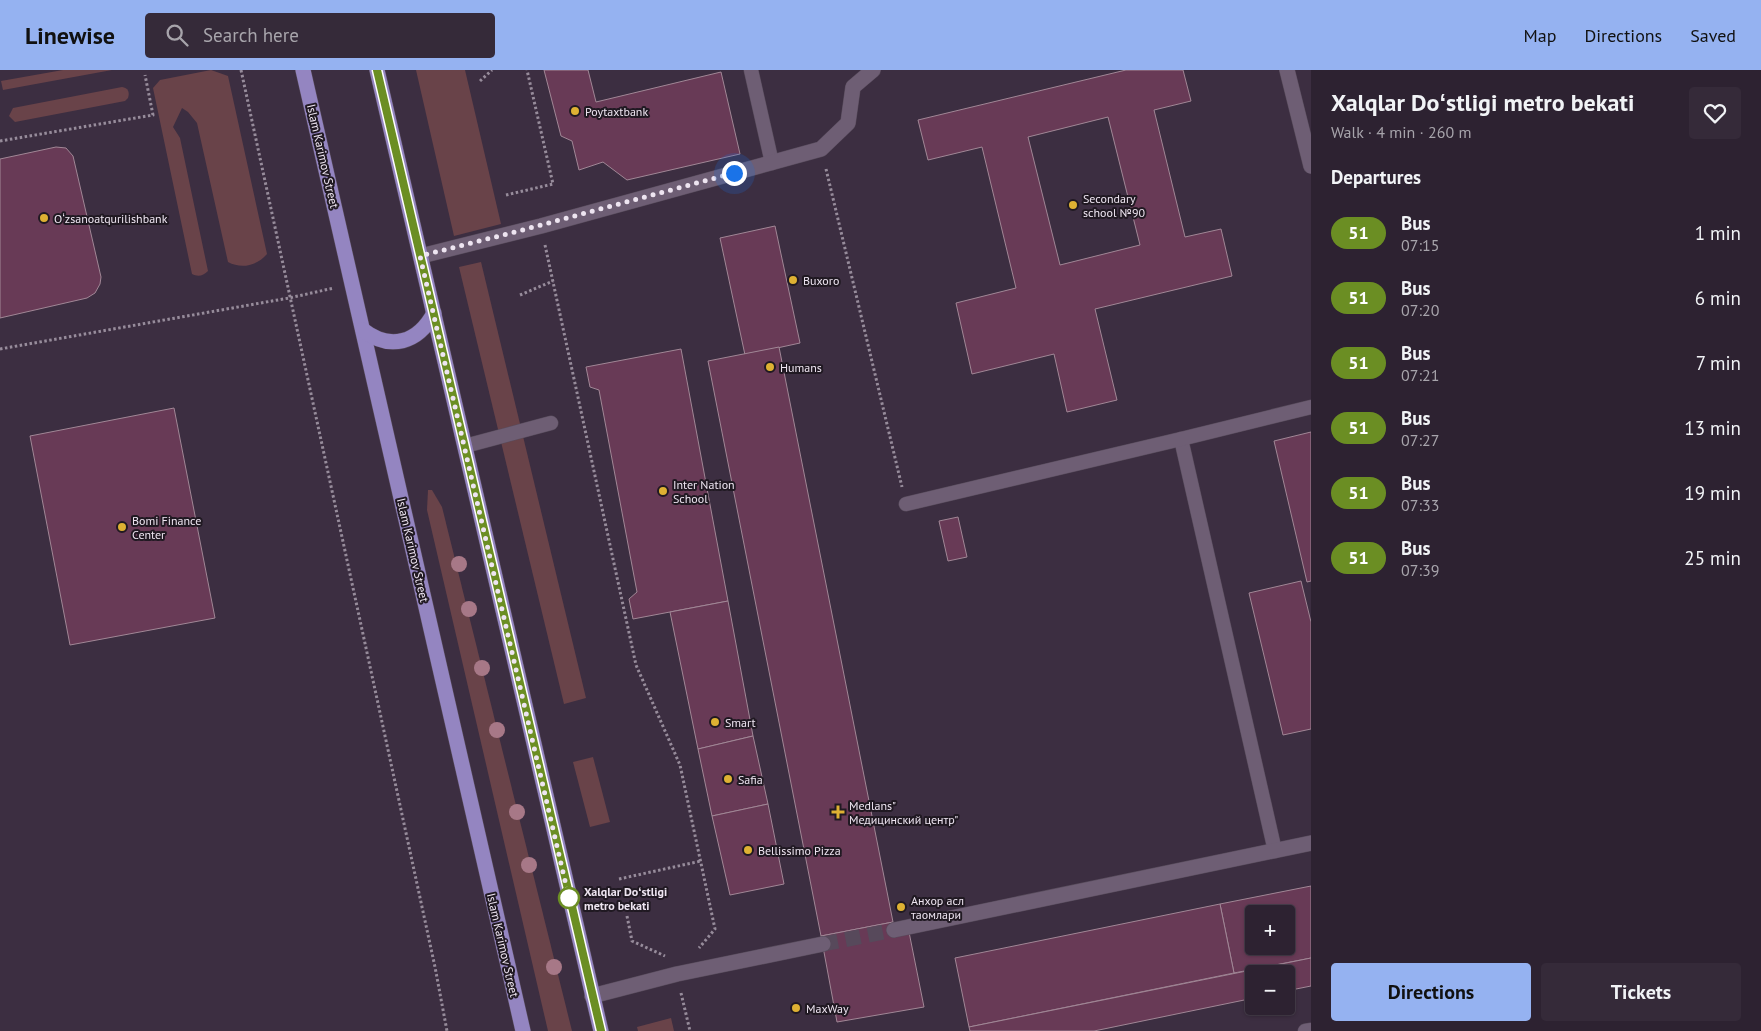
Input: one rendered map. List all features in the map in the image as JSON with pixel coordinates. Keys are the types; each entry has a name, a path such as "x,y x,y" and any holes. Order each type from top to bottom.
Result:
{"main road":[{"name":"Islam Karimov Street","path":"303,70 523,1031"},
{"path":"378,70 601,1031"},
{"path":"363,330 381,340 403,341 421,331 429,323 434,313"}],"street":[{"path":"420,256 541,226 821,149 848,123 853,87 873,70"},
{"path":"1287,70 1311,166"},
{"path":"894,930 1311,843"},
{"path":"592,996 681,969 823,944"}],"lane":[{"path":"751,70 772,163"},
{"path":"906,504 1311,407"},
{"path":"465,446 551,422"},
{"path":"1181,439 1275,850"},
{"path":"1305,1031 1311,1030"}],"path":[{"path":"241,70 435,967 447,1031"},
{"path":"480,81 492,70"},
{"path":"506,195 553,184 527,70"},
{"path":"0,141 153,115 145,75"},
{"path":"821,149 906,504"},
{"path":"541,226 636,665 680,765 716,929 681,969 690,1031"},
{"path":"520,295 553,281"},
{"path":"0,349 290,298 352,284"},
{"path":"619,879 701,861"},
{"path":"627,916 632,941 681,969"}],"shaded area":[{"path":"63,70 112,70 3,90 1,81"},
{"path":"211,70 228,76 267,254 254,264 243,266 228,262 197,123 182,108 173,127 180,138 208,271 198,276 192,274 153,88 160,80"},
{"path":"416,70 465,70 501,224 454,236"},
{"path":"122,87 126,88 129,92 128,98 125,101 15,122 9,116 13,108"},
{"path":"481,262 586,698 564,704 459,267"},
{"path":"428,490 432,490 442,507 572,1031 548,1031 427,510"},
{"path":"593,757 610,822 590,827 573,762"},
{"path":"671,1018 674,1031 638,1031 637,1027"}],"building":[{"path":"544,70 588,70 596,102 721,72 740,154 627,180 603,162 579,170 572,141 561,136"},
{"path":"1126,70 1183,70 1191,101 1154,110 1185,237 1221,229 1232,276 1095,309 1117,400 1067,412 1054,354 972,374 956,303 1016,288 982,147 928,160 918,120","holes":["1108,117 1140,245 1060,265 1028,137"]},
{"name":"Oʻzsanoatqurilishbank","path":"56,147 66,148 73,156 101,277 100,284 95,293 87,298 0,318 0,159"},
{"path":"775,226 800,343 745,355 720,238"},
{"path":"779,347 893,922 821,936 708,361"},
{"name":"Inter Nation School","path":"681,349 728,601 633,619 629,599 637,592 599,390 590,387 586,367"},
{"name":"Bomi Finance Center","path":"174,408 215,618 70,645 30,436"},
{"path":"1311,432 1311,581 1307,582 1274,441"},
{"path":"958,517 967,557 948,561 939,521"},
{"path":"1301,581 1311,622 1311,729 1283,735 1249,593"},
{"path":"728,601 753,736 698,749 670,612"},
{"path":"753,736 768,804 712,816 698,749"},
{"path":"768,804 784,884 730,895 712,816"},
{"path":"1311,886 1311,958 1275,965 1245,965 1245,971 1234,973 1220,904"},
{"path":"1220,904 1234,973 969,1027 955,958"},
{"path":"893,922 895,934 909,932 924,1007 837,1022 821,936"},
{"path":"1311,958 1311,986 1295,989 1295,965 1276,965"},
{"path":"1245,971 1245,1000 1094,1031 970,1031 969,1027"}],"tunnel":[{"path":"823,944 894,930"}],"bus line":[{"name":"51","path":"377,70 601,1031"}],"place":[{"name":"Poytaxtbank","path":"575,111"},
{"name":"Secondary school №90","path":"1073,205"},
{"name":"Oʻzsanoatqurilishbank","path":"44,218"},
{"name":"Buxoro","path":"793,280"},
{"name":"Humans","path":"770,367"},
{"name":"Inter Nation School","path":"663,491"},
{"name":"Bomi Finance Center","path":"122,527"},
{"name":"Smart","path":"715,722"},
{"name":"Safia","path":"728,779"},
{"name":"Medlans\" Медицинский центр\"","path":"838,812"},
{"name":"Bellissimo Pizza","path":"748,850"},
{"name":"Xalqlar Doʻstligi metro bekati","path":"569,898"},
{"name":"Анхор асл таомлари","path":"901,907"},
{"name":"MaxWay","path":"796,1008"}],"route":[{"path":"569,898 420,256 734,173"}]}
